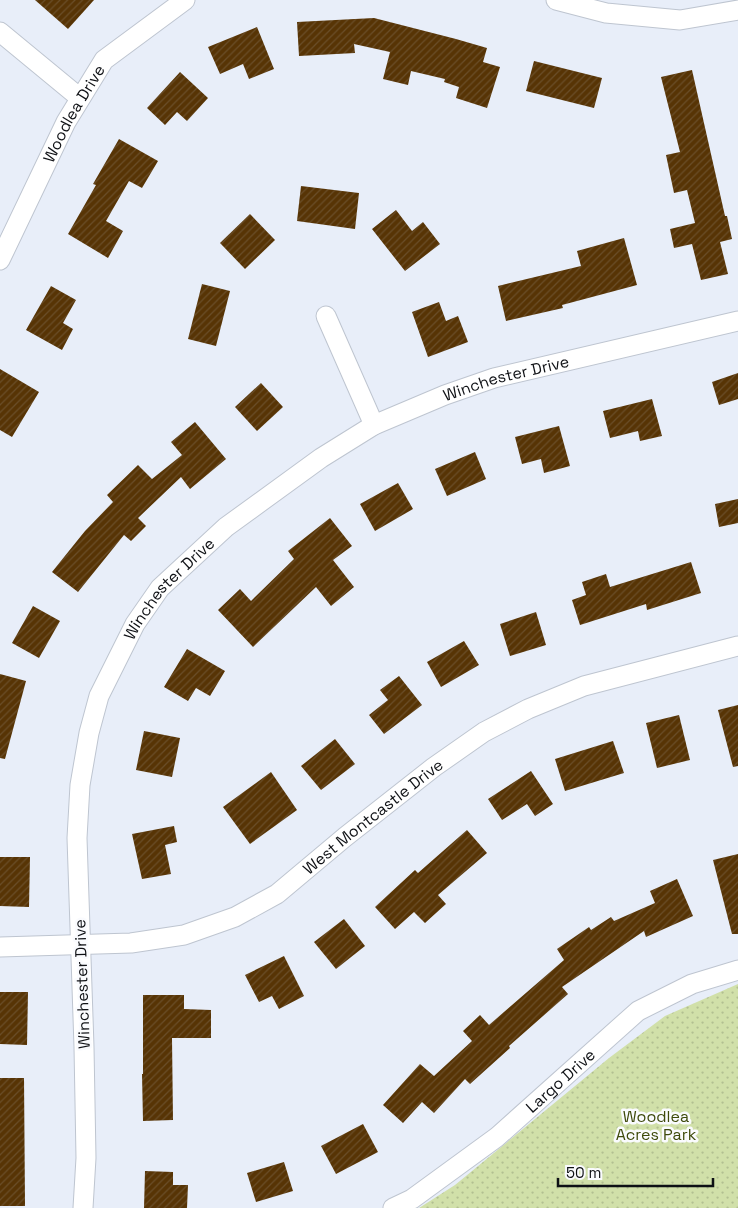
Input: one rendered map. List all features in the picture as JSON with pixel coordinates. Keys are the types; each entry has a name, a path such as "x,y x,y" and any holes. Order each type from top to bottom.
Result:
{"street":[{"name":"Woodlea Drive","path":"0,260 66,122 104,60 185,0"},
{"path":"556,0 606,13 680,20 737,17"},
{"path":"0,32 80,98"},
{"path":"326,316 374,425"},
{"name":"Winchester Drive","path":"83,1208 86,1158 77,838 80,785 89,733 99,696 134,624 160,588 226,527 321,458 374,425 445,395 494,378 738,321"},
{"name":"West Montcastle Drive","path":"0,947 131,943 184,935 235,917 277,894 426,773 484,732 528,709 584,686 738,646"},
{"name":"Largo Drive","path":"393,1208 412,1199 497,1137 638,1011 692,984 738,970"}],"green space":[{"name":"Woodlea Acres Park","path":"738,984 738,1208 419,1208 455,1185 609,1058 665,1016"}],"building":[{"path":"35,0 94,0 68,29"},
{"path":"374,18 487,48 483,62 500,67 487,108 456,98 459,87 444,82 445,79 411,71 408,85 383,79 390,52 354,44 355,53 299,56 297,22"},
{"path":"257,27 274,69 249,79 243,64 220,74 208,47"},
{"path":"534,61 602,78 594,108 526,91"},
{"path":"692,70 725,216 727,216 732,239 720,242 728,274 701,280 692,244 674,248 670,229 695,223 687,190 674,193 666,155 680,152 661,77"},
{"path":"180,72 208,98 187,121 177,112 165,125 147,108"},
{"path":"119,139 158,161 142,188 129,181 106,221 123,231 108,258 68,234 96,185 93,184"},
{"path":"301,186 359,193 355,229 297,221"},
{"path":"396,210 412,231 423,222 440,244 405,271 372,229"},
{"path":"250,214 275,240 245,269 220,243"},
{"path":"624,238 637,285 562,305 563,308 506,321 498,286 581,266 577,251"},
{"path":"202,284 230,291 216,346 188,339"},
{"path":"51,286 76,300 63,323 73,329 62,350 26,330"},
{"path":"439,302 446,321 458,316 468,342 428,357 412,312"},
{"path":"0,369 39,392 12,437 0,430"},
{"path":"738,373 738,399 719,405 712,382"},
{"path":"261,383 283,407 257,431 235,407"},
{"path":"652,399 662,436 640,441 638,431 610,438 603,411"},
{"path":"195,422 226,459 190,489 181,477 138,518 146,526 131,541 124,535 78,592 52,572 85,531 113,502 107,495 138,465 152,479 182,455 171,442"},
{"path":"559,426 570,466 544,473 541,459 522,464 515,437"},
{"path":"475,452 486,479 447,496 435,469"},
{"path":"398,483 413,509 375,531 360,504"},
{"path":"738,499 738,523 719,527 715,504"},
{"path":"330,518 352,546 333,560 354,587 331,606 316,587 253,647 218,610 240,589 251,601 294,559 288,551"},
{"path":"691,562 701,593 647,610 646,604 580,625 572,600 586,595 582,582 606,574 610,587"},
{"path":"33,606 60,621 39,658 12,643"},
{"path":"536,612 546,645 510,656 500,624"},
{"path":"464,641 479,665 441,687 427,662"},
{"path":"187,649 225,671 210,696 196,688 188,701 164,687"},
{"path":"0,674 26,681 5,759 0,758"},
{"path":"399,676 422,705 384,734 369,715 388,700 380,690"},
{"path":"738,705 738,766 733,767 718,710"},
{"path":"679,715 690,760 657,768 646,723"},
{"path":"144,731 180,738 172,777 136,770"},
{"path":"335,739 355,764 321,790 301,766"},
{"path":"613,741 624,773 565,791 555,759"},
{"path":"531,771 553,804 535,816 527,804 502,820 488,799"},
{"path":"271,772 297,810 250,844 223,807"},
{"path":"174,826 177,842 165,845 171,874 142,879 132,834"},
{"path":"467,830 487,853 438,895 446,904 425,923 414,912 395,929 375,907 415,870 418,873"},
{"path":"738,854 738,934 732,934 713,860"},
{"path":"0,857 30,857 29,907 0,906"},
{"path":"677,879 693,916 646,937 644,931 562,987 568,994 509,1046 510,1048 470,1084 465,1079 434,1113 422,1102 403,1123 383,1105 420,1064 434,1076 472,1041 463,1031 480,1015 489,1025 564,960 557,949 589,927 591,930 611,917 614,921 655,903 650,891"},
{"path":"344,919 365,946 336,969 314,942"},
{"path":"284,956 304,996 279,1009 272,996 259,1002 245,975"},
{"path":"0,992 28,992 27,1045 0,1044"},
{"path":"143,995 184,995 184,1009 211,1010 211,1038 172,1038 173,1120 143,1121"},
{"path":"0,1078 24,1078 25,1206 0,1206"},
{"path":"363,1124 378,1152 336,1174 321,1146"},
{"path":"284,1162 293,1191 256,1202 247,1173"},
{"path":"145,1171 173,1172 173,1185 188,1185 187,1208 144,1208"}]}
